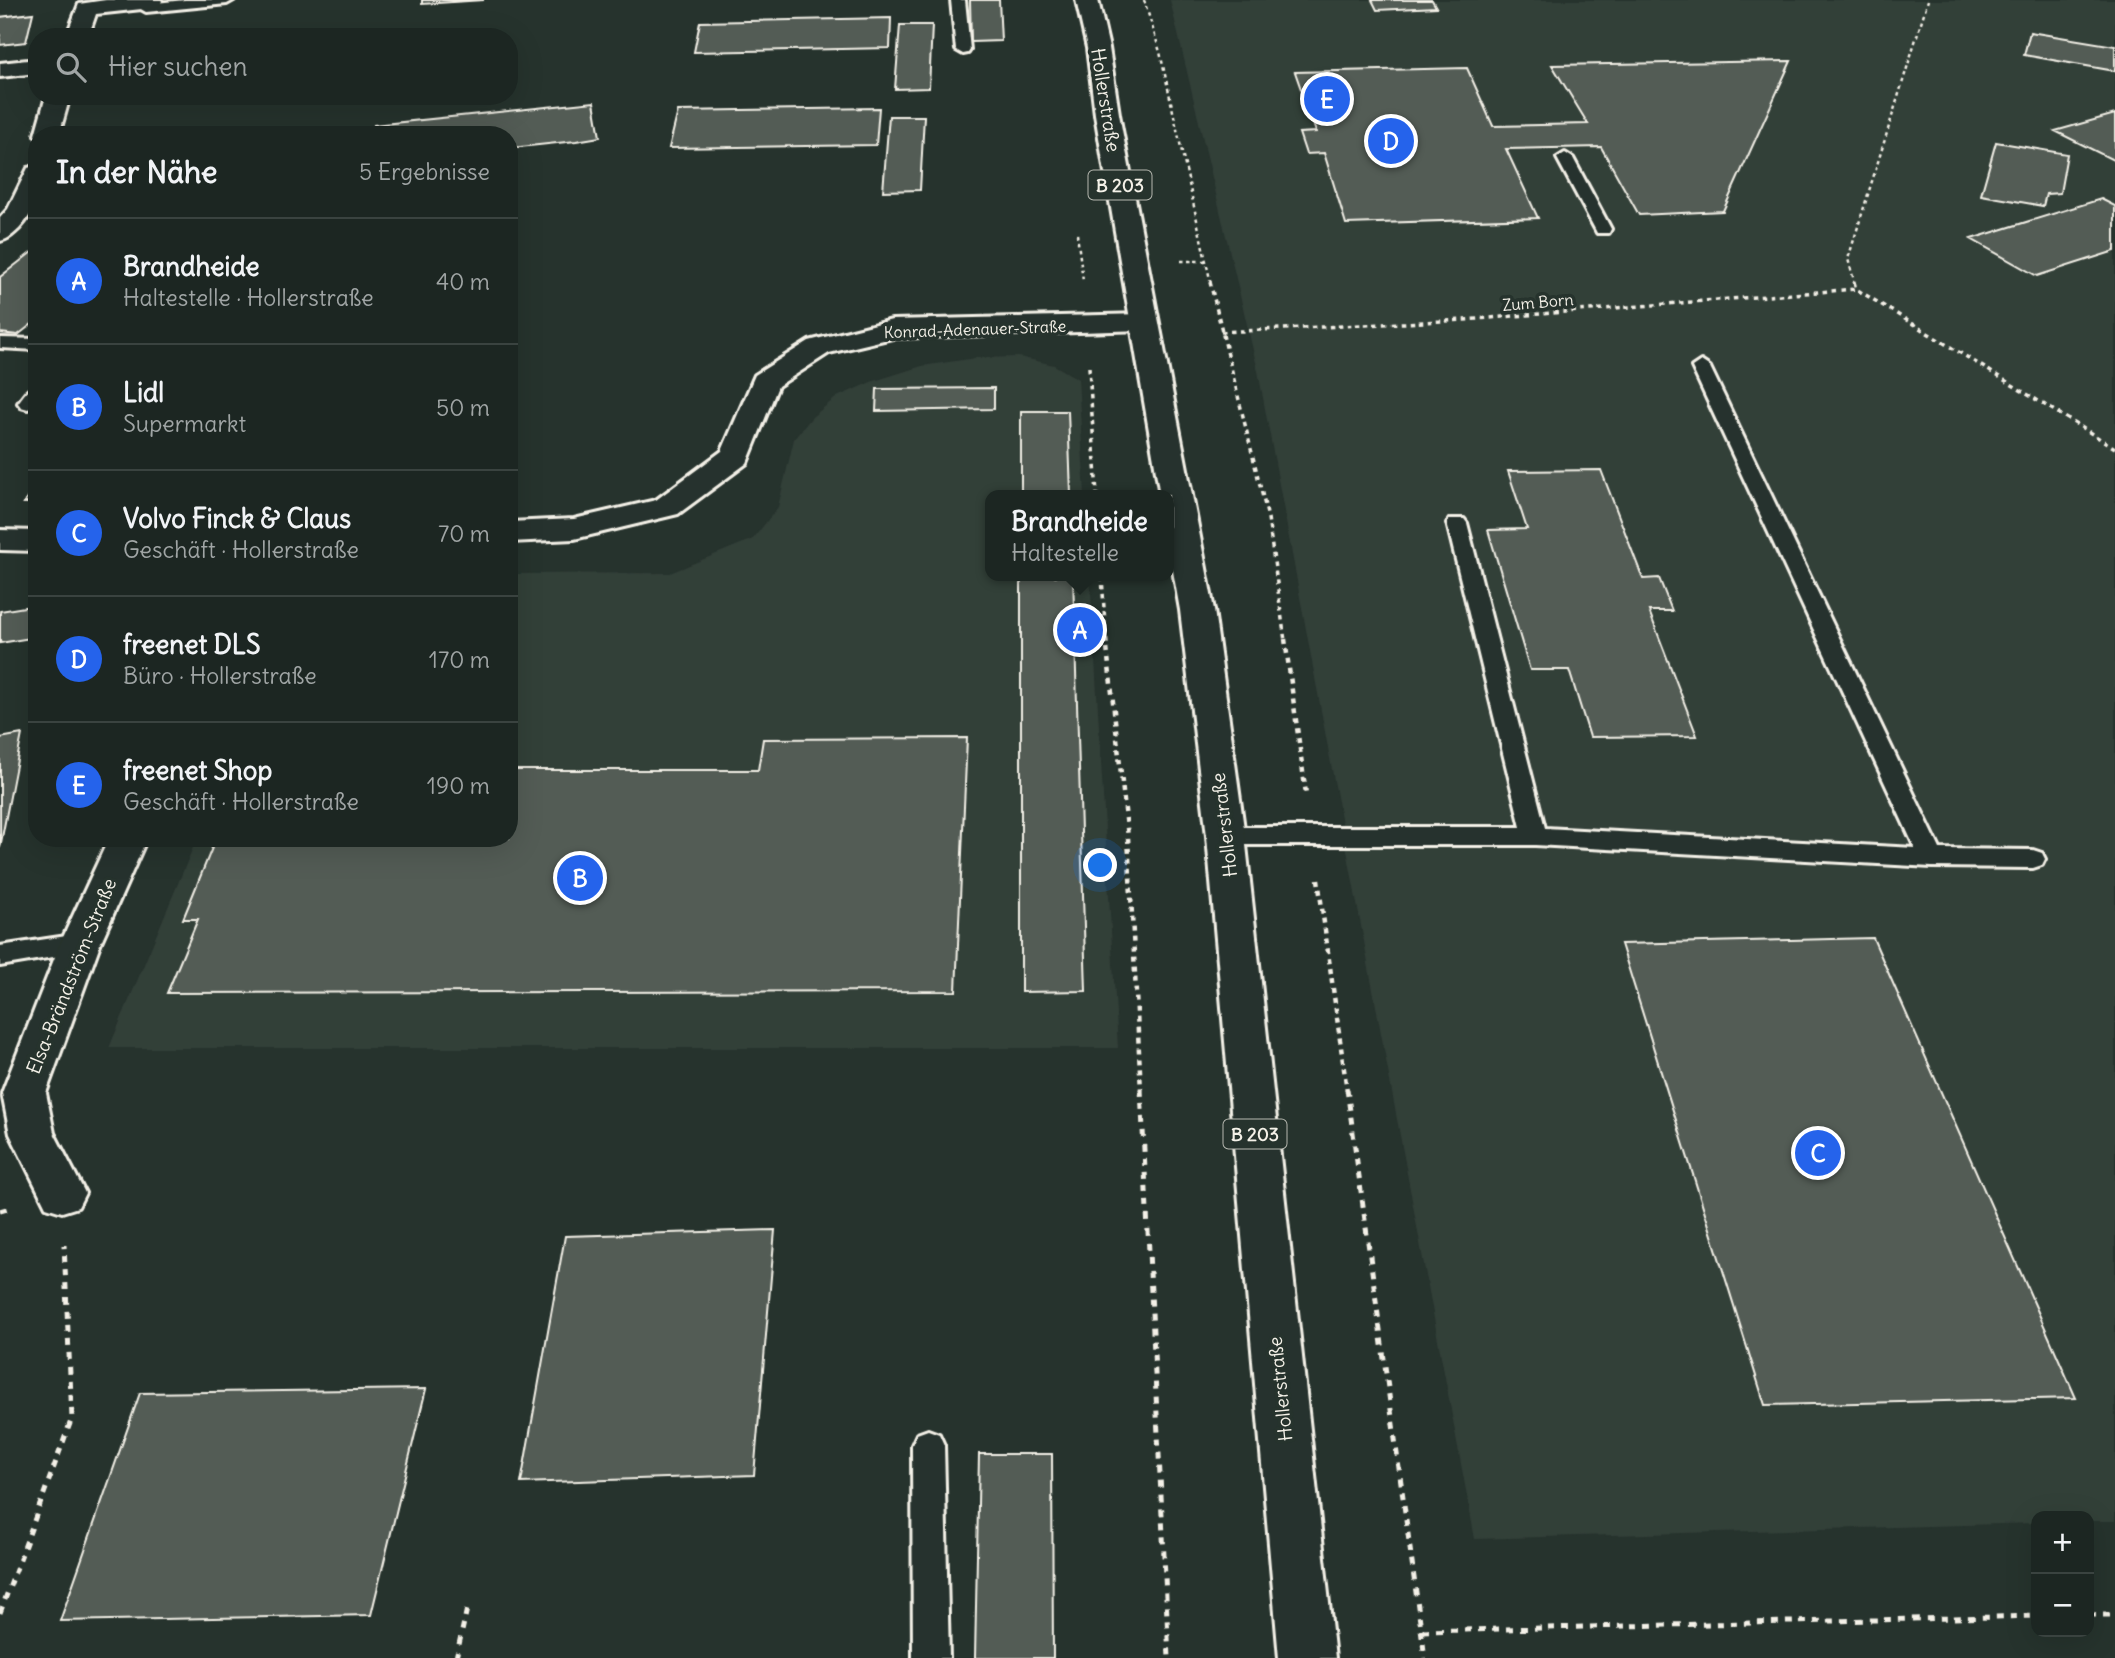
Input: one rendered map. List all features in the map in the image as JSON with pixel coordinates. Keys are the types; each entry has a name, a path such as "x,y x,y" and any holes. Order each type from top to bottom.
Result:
{"main road":[{"name":"Hollerstraße","path":"1087,0 1098,48 1144,322 1197,610 1226,836 1307,1658"},
{"path":"80,28 87,9 149,3"},
{"path":"108,28 138,17 149,3"},
{"path":"0,70 28,67"},
{"path":"50,126 55,105"},
{"path":"0,233 20,212 28,196"},
{"name":"Konrad-Adenauer-Straße","path":"518,532 575,529 667,507 736,456 765,382 819,347 892,329 1086,326 1144,322"},
{"path":"0,540 28,541"},
{"name":"Elsa-Brändström-Straße","path":"62,1193 32,1134 24,1093 80,944 124,847"}],"lane":[{"path":"149,3 227,0"},
{"path":"958,0 963,50"},
{"path":"1565,158 1603,229"},
{"path":"0,343 28,345"},
{"path":"1701,367 1932,858"},
{"path":"1457,523 1535,836"},
{"path":"1226,836 1535,836 1932,858 2034,859"},
{"path":"0,956 80,944"},
{"path":"928,1445 931,1658"}],"path":[{"path":"1144,0 1160,52 1221,332 1268,518 1425,1658"},
{"path":"1928,0 1848,259 1856,289 2115,448"},
{"name":"Zum Born","path":"1221,332 1464,320 1856,289"},
{"path":"1086,326 1097,490"},
{"path":"1101,581 1128,837 1169,1658"},
{"path":"0,1613 72,1418 62,1193"},
{"path":"456,1658 468,1604"},
{"path":"2094,1615 2115,1615"},
{"path":"1422,1631 2031,1616"}],"shaded area":[{"path":"1170,0 2115,0 2115,1521 2094,1521 2094,1511 2031,1511 2031,1523 1475,1539 1258,371"},
{"path":"1019,357 1054,365 1078,379 1085,490 985,490 985,581 1090,581 1118,1048 109,1048 193,847 518,847 518,574 670,573 753,539 778,507 794,439 812,417 837,397 871,382 922,366 976,358"}],"building":[{"path":"422,0 484,0 422,4"},
{"path":"970,0 999,0 1001,41 971,42"},
{"path":"1372,0 1432,0 1436,7 1377,10"},
{"path":"33,13 26,42 0,45 0,17"},
{"path":"891,18 890,48 694,52 700,22"},
{"path":"900,25 932,25 929,88 895,89"},
{"path":"2030,32 2115,46 2115,71 2024,55"},
{"path":"1791,61 1723,211 1639,215 1601,147 1506,149 1538,218 1346,224 1324,153 1306,154 1299,133 1316,132 1295,72 1467,68 1493,126 1588,124 1552,65"},
{"path":"594,102 600,137 518,147 518,126 374,125"},
{"path":"879,108 876,145 669,148 678,111"},
{"path":"2115,114 2115,161 2055,131"},
{"path":"889,116 924,116 920,190 883,191"},
{"path":"1996,142 2067,154 2060,193 2046,194 2043,206 1981,195"},
{"path":"2101,199 2115,206 2115,251 2037,276 1971,239"},
{"path":"28,255 28,327 18,335 0,333 0,277"},
{"path":"994,388 994,409 876,411 877,389"},
{"path":"1021,411 1068,411 1071,490 1021,490"},
{"path":"1601,470 1643,579 1659,578 1672,611 1649,611 1697,736 1590,737 1569,670 1530,670 1488,530 1527,529 1508,471"},
{"path":"1021,581 1073,581 1086,991 1021,992"},
{"path":"28,606 28,638 0,643 0,611"},
{"path":"22,734 0,848 0,738"},
{"path":"967,738 956,991 167,993 198,919 183,919 212,847 518,847 518,770 758,770 763,739"},
{"path":"1873,938 2076,1398 1765,1405 1621,944"},
{"path":"775,1230 754,1475 521,1483 565,1236"},
{"path":"426,1389 371,1615 60,1621 140,1393"},
{"path":"979,1454 1052,1454 1053,1658 975,1658"}],"place":[{"name":"freenet Shop","path":"1327,99"},
{"name":"freenet DLS","path":"1391,141"},
{"name":"Brandheide","path":"1080,630"},
{"name":"Lidl","path":"580,878"},
{"name":"Volvo Finck & Claus","path":"1818,1153"}]}
